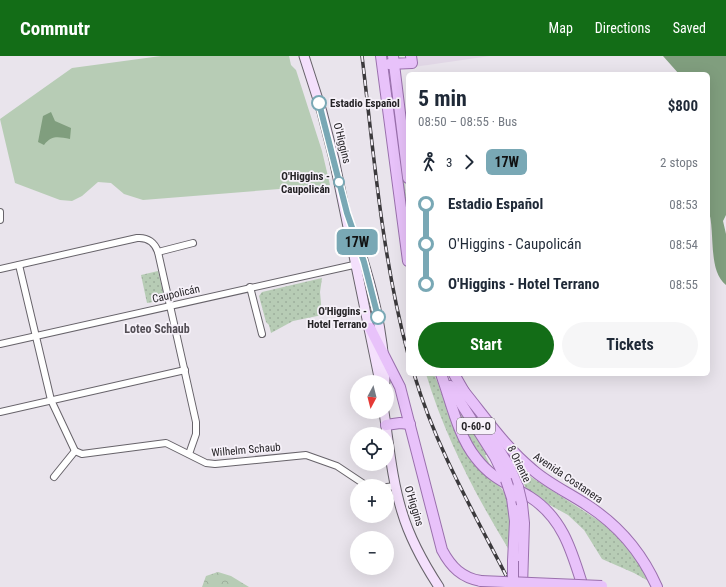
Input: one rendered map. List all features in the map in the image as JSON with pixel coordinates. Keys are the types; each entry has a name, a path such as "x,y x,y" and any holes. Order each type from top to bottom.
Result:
{"main road":[{"name":"O'Higgins","path":"304,56 327,128 360,263 379,317 384,355 385,375"},
{"path":"381,57 389,64 394,60 412,63 411,56"},
{"path":"381,57 406,246"},
{"path":"394,60 404,115 406,146"},
{"name":"O'Higgins","path":"360,263 379,375"},
{"path":"370,328 397,381 410,424 442,550 449,562 460,573 471,579 481,581 606,586"},
{"path":"443,376 462,434 472,454 491,474 504,484 536,501 554,518 571,548 583,587"},
{"name":"8 Oriente","path":"443,376 495,457 506,480 512,498 515,521 513,587"},
{"name":"8 Oriente","path":"455,376 462,390 507,462 518,487 524,523 521,576 522,587"},
{"name":"Avenida Costanera","path":"462,390 505,442 526,464 548,482 587,505 617,529 640,556 657,587"},
{"name":"O'Higgins","path":"386,419 390,479"},
{"path":"386,425 400,423 410,424"},
{"name":"O'Higgins","path":"394,494 413,541 439,587"}],"street":[{"path":"0,212 0,220"},
{"path":"0,269 137,238 149,240 155,245 158,252 185,370 196,426 188,454"},
{"path":"158,252 193,243"},
{"name":"Caupolicán","path":"0,344 360,263"},
{"path":"19,265 51,400 75,451 54,477"},
{"path":"250,287 262,334"},
{"path":"0,412 185,370"},
{"name":"Wilhelm Schaub","path":"75,451 82,454 162,443 170,444 206,463 215,464 306,455 337,466 356,479"}],"shaded area":[{"path":"405,56 490,56 407,68"},
{"path":"663,56 726,56 726,215 723,221 726,234 726,285 716,270 710,217 710,72 677,72"},
{"path":"51,112 55,121 71,128 70,139 53,138 44,145 38,142 43,116"}],"green space":[{"name":"Estadio Español","path":"161,56 289,56 291,65 296,70 322,151 330,185 143,200 124,194 111,183 98,182 82,196 72,201 60,200 15,183 0,119 72,68"},
{"path":"387,69 390,69 406,195 406,217"},
{"path":"158,271 165,300 147,303 141,275"},
{"path":"322,278 320,292 322,315 293,321 271,333 269,325 266,322 259,296 262,292"},
{"path":"427,376 435,376 456,432 465,451 473,462 497,483 506,495 511,510 509,550 484,508 462,465 442,420"},
{"path":"457,406 490,454 485,455 493,471 469,442"},
{"path":"517,468 604,524 633,553 652,583 634,573 602,559 584,530 568,515 528,493"},
{"path":"218,572 231,576 249,587 202,587 206,576"}],"railway":[{"path":"362,56 385,243 406,346"},
{"path":"415,376 423,402 446,457 471,509 512,587"}],"bus line":[{"name":"17W","path":"319,103 327,128 347,213 364,262 378,317"}],"place":[{"name":"Estadio Español","path":"319,103"},
{"name":"O'Higgins - Caupolicán","path":"339,182"},
{"name":"O'Higgins - Hotel Terrano","path":"378,317"}],"district":[{"name":"Loteo Schaub","path":"157,329"}]}
